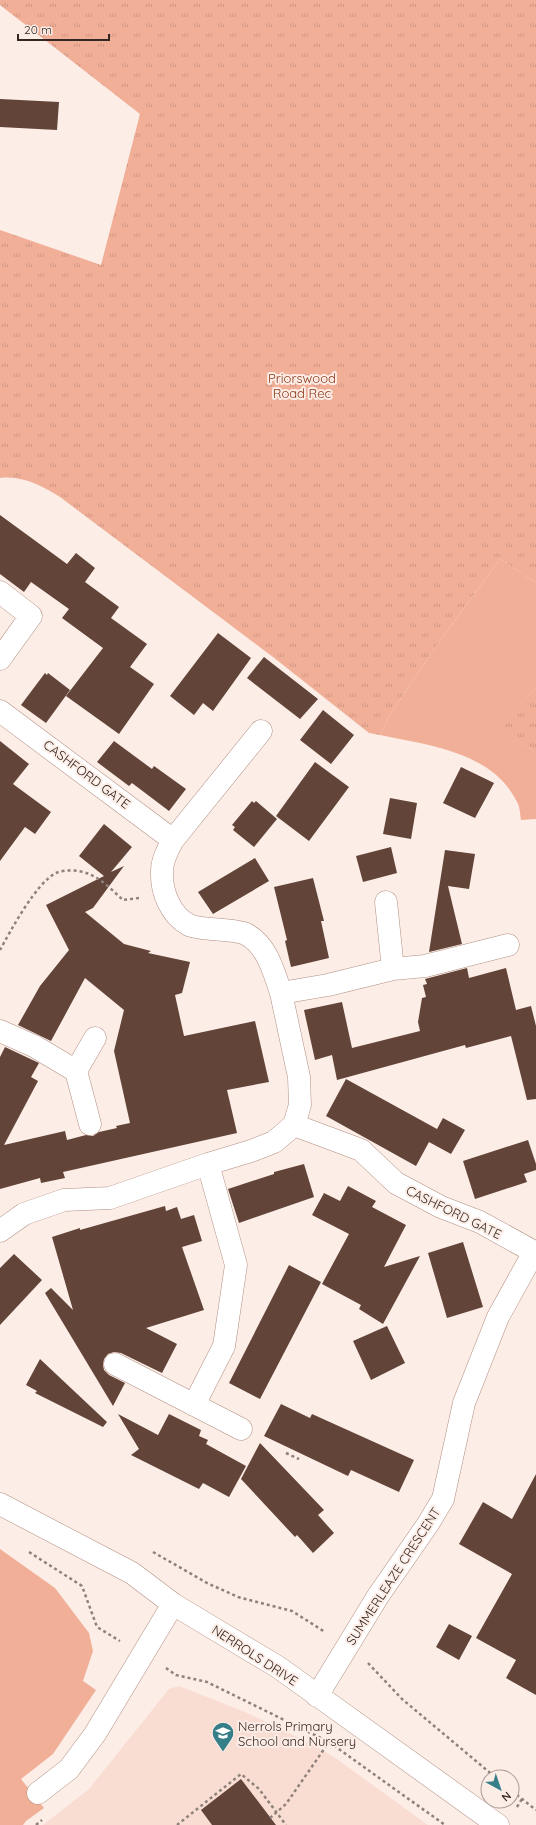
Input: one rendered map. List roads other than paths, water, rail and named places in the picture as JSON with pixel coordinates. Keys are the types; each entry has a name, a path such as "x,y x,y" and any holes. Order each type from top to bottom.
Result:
{"street":[{"path":"0,592 31,616 0,658"},
{"name":"CASHFORD GATE","path":"0,711 173,840"},
{"path":"0,1231 24,1214 64,1200 110,1198 208,1164 251,1151 274,1142 294,1125 300,1105 299,1077 281,993 272,966 260,945 246,934 190,925 173,911 163,890 162,870 166,854 173,840 261,731"},
{"path":"386,902 393,969"},
{"path":"281,993 328,985 393,969 424,966 508,945"},
{"path":"0,1031 34,1046 76,1071 90,1124"},
{"path":"76,1071 95,1038"},
{"name":"CASHFORD GATE","path":"294,1125 361,1150 396,1183 441,1207 480,1222 535,1252"},
{"path":"194,1405 224,1346 236,1265 208,1164"},
{"name":"SUMMERLEAZE CRESCENT","path":"317,1696 378,1596 428,1524 443,1499 464,1403 498,1317 516,1288 535,1252"},
{"path":"115,1364 241,1429"},
{"name":"NERROLS DRIVE","path":"0,1504 132,1573 173,1604 278,1667 498,1825"},
{"path":"38,1793 69,1769 91,1740 173,1604"}],"place":[{"name":"Nerrols Primary School and Nursery","path":"223,1752"}],"park label":[{"name":"Priorswood Road Rec","path":"302,386"}]}
